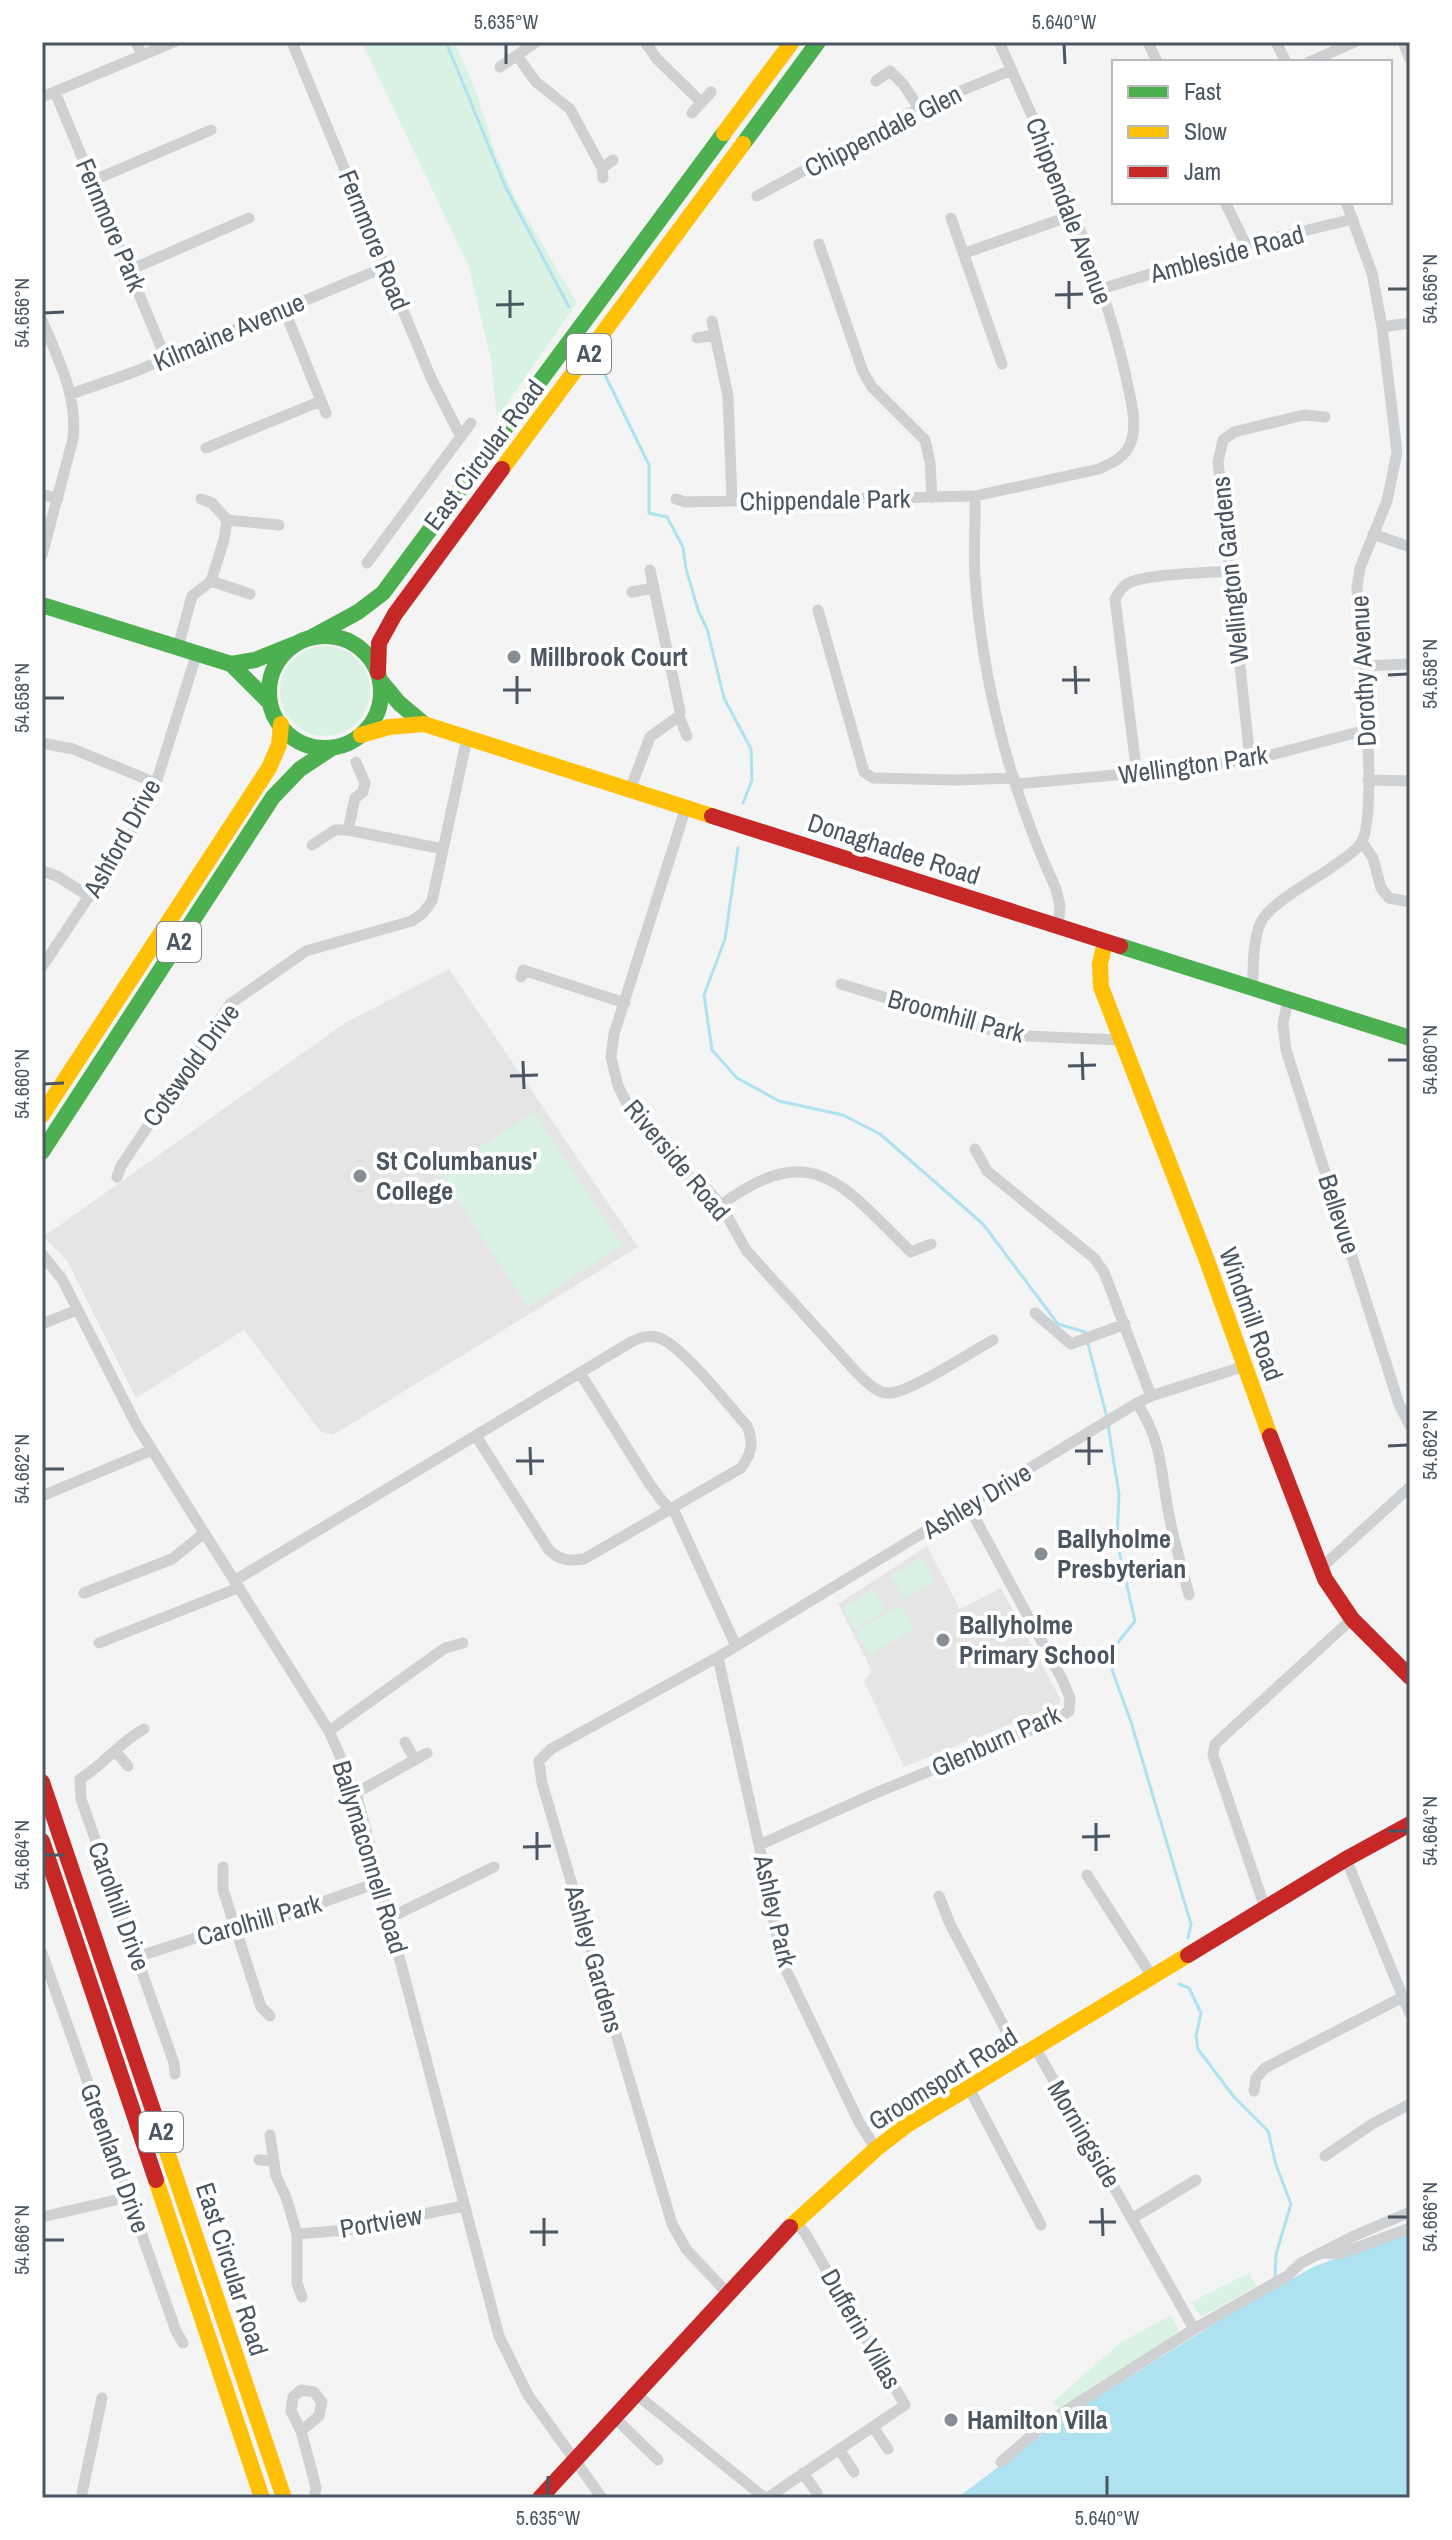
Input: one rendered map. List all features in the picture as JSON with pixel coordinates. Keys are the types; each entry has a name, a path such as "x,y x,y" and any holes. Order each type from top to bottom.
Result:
{"main road":[{"name":"East Circular Road","path":"302,641 358,612 383,593 792,42"},
{"name":"East Circular Road","path":"379,676 379,643 395,614 818,42"},
{"path":"42,605 231,664 269,702 273,714 289,736 302,744 332,748"},
{"path":"231,664 255,660 302,641 326,636 343,639 357,646 369,658 399,703 424,724"},
{"name":"A2","path":"269,702 273,669 282,655 302,641"},
{"name":"A2","path":"43,1146 285,781 305,763 332,748 348,744 372,724 378,710 379,676"},
{"name":"A2","path":"42,1115 269,768 279,745 281,724"},
{"name":"Donaghadee Road","path":"361,735 389,727 424,724 1410,1038"},
{"name":"Windmill Road","path":"1105,942 1100,964 1101,987 1321,1568 1352,1619 1410,1677"},
{"name":"East Circular Road","path":"42,1782 284,2498"},
{"name":"Groomsport Road","path":"540,2498 795,2221 876,2149 907,2125 1346,1859 1410,1824"},
{"name":"East Circular Road","path":"42,1841 262,2498"}],"street":[{"path":"136,42 142,55"},
{"path":"42,97 174,42"},
{"name":"Fernmore Road","path":"292,42 431,378 461,437"},
{"path":"500,67 536,42"},
{"path":"645,42 657,59 701,102"},
{"name":"Chippendale Avenue","path":"975,496 1099,469 1117,461 1130,445 1134,418 1117,339 1101,289 999,42"},
{"path":"1276,42 1285,60"},
{"path":"1314,60 1355,42"},
{"path":"1403,42 1410,59"},
{"path":"518,57 536,82 570,109 603,173 613,160"},
{"name":"Chippendale Glen","path":"757,196 919,108 1012,70"},
{"path":"876,81 890,71 919,108"},
{"name":"Fernmore Park","path":"55,92 166,359"},
{"path":"692,113 711,92"},
{"path":"92,181 211,130"},
{"path":"1226,204 1246,245"},
{"name":"Dorothy Avenue","path":"1347,204 1372,273 1382,327 1397,452 1387,501 1360,568 1357,587 1368,780 1362,842"},
{"path":"965,253 1073,215"},
{"path":"130,270 249,218"},
{"path":"951,218 1002,364"},
{"name":"Ambleside Road","path":"1101,289 1246,245 1353,219"},
{"path":"819,244 863,372 872,387 925,440 932,498"},
{"name":"Kilmaine Avenue","path":"71,394 166,359 385,267"},
{"path":"284,309 326,413"},
{"path":"42,320 71,394 75,422 42,555"},
{"path":"712,321 728,396 732,500"},
{"path":"1382,327 1410,323"},
{"path":"697,338 715,335"},
{"path":"206,448 321,401"},
{"name":"Wellington Gardens","path":"1250,759 1218,462 1223,440 1234,432 1304,415 1325,417"},
{"path":"367,563 471,423"},
{"path":"42,494 58,499"},
{"path":"975,496 975,572 979,623 989,683 1015,781 1056,889 1060,906 1058,927"},
{"name":"Chippendale Park","path":"676,499 685,502 975,496"},
{"path":"201,499 212,503 227,520 279,525"},
{"path":"178,647 192,596 211,581 227,520"},
{"path":"1373,534 1410,547"},
{"path":"650,570 679,716 687,736"},
{"path":"1137,775 1115,599 1118,592 1129,583 1144,579 1229,571"},
{"path":"211,581 250,594"},
{"path":"632,592 653,588"},
{"name":"Wellington Park","path":"818,610 864,772 873,778 1015,781 1137,775 1250,759 1366,730"},
{"name":"Ashford Drive","path":"42,967 137,824 156,783 197,653"},
{"path":"1362,666 1410,664"},
{"path":"630,790 650,737 679,716"},
{"name":"Cotswold Drive","path":"117,1177 129,1153 230,1004 306,951 396,927 423,913 432,901 467,738"},
{"path":"42,743 73,749 156,783"},
{"path":"348,830 355,798 369,793 356,762"},
{"path":"1368,780 1410,781"},
{"name":"Riverside Road","path":"686,807 614,1034 611,1057 618,1086 632,1113 686,1174 707,1189 721,1205 746,1250 858,1374 879,1391 891,1393 921,1380 993,1340"},
{"path":"312,845 335,830 348,830 443,849"},
{"path":"1252,988 1256,938 1262,921 1276,906 1342,860 1362,842 1373,858 1381,888 1389,898 1410,902"},
{"path":"42,871 57,876 90,897"},
{"path":"521,977 523,970 625,1003"},
{"name":"Broomhill Park","path":"841,984 1007,1035 1120,1040"},
{"name":"Bellevue","path":"1288,1000 1283,1024 1286,1050 1399,1404 1410,1426"},
{"path":"975,1149 987,1171 1094,1258 1104,1272 1151,1396"},
{"path":"721,1205 745,1187 771,1176 793,1170 809,1171 824,1175 845,1188 911,1252 931,1244"},
{"name":"Ballymaconnell Road","path":"42,1254 62,1279 117,1390 152,1450 329,1731 356,1793 499,2336 528,2395 602,2498"},
{"path":"42,1324 77,1310"},
{"path":"1035,1313 1071,1344 1125,1324"},
{"path":"99,1643 236,1585 476,1436 642,1337 657,1337 673,1345 747,1426 753,1439 749,1456 741,1468 666,1506 584,1559 567,1561 549,1550 476,1436"},
{"name":"Ashley Drive","path":"718,1657 1137,1403 1245,1366"},
{"path":"580,1373 666,1506 675,1513 736,1646"},
{"path":"1137,1403 1152,1427 1161,1456 1168,1510 1189,1595"},
{"path":"42,1496 152,1450"},
{"path":"1321,1568 1410,1487"},
{"name":"Glenburn Park","path":"759,1845 878,1792 1057,1719 1069,1711 1070,1698 1063,1681 969,1507"},
{"path":"84,1593 172,1559 203,1534"},
{"path":"1265,1908 1213,1755 1215,1744 1352,1619"},
{"path":"329,1731 445,1648 463,1643"},
{"name":"Ashley Park","path":"718,1657 786,1970 859,2122 876,2149"},
{"name":"Ashley Gardens","path":"718,1657 551,1749 539,1761 542,1783 672,2224 686,2249 727,2293"},
{"name":"Carolhill Drive","path":"144,1729 131,1736 98,1768 80,1779 81,1799 174,2063 175,2074"},
{"path":"405,1742 415,1760"},
{"path":"115,1751 128,1766"},
{"path":"356,1793 427,1753"},
{"path":"1346,1859 1410,2014"},
{"path":"223,1867 223,1890 261,2007 270,2016"},
{"path":"389,1918 494,1867"},
{"path":"1087,1875 1153,1978"},
{"name":"Carolhill Park","path":"137,1957 223,1929 250,1928 379,1882"},
{"name":"Morningside","path":"939,1896 950,1924 1133,2218 1194,2329"},
{"name":"Greenland Drive","path":"42,1953 45,1974 183,2343"},
{"path":"1254,2091 1256,2078 1265,2068 1403,1997"},
{"path":"969,2088 1041,2225"},
{"path":"1325,2156 1372,2124 1410,2104"},
{"path":"270,2135 273,2161 297,2234 291,2284 302,2297"},
{"path":"259,2160 273,2161"},
{"path":"1133,2218 1196,2180"},
{"path":"42,2217 129,2197"},
{"name":"Portview","path":"297,2234 347,2230 463,2206"},
{"path":"1001,2462 1045,2424 1194,2329 1283,2278 1293,2269 1410,2212"},
{"name":"Dufferin Villas","path":"637,2395 766,2498 905,2405 805,2233 795,2221"},
{"path":"1323,2253 1340,2254 1410,2228"},
{"path":"81,2498 102,2398"},
{"path":"615,2418 658,2460"},
{"name":"Dufferin Villas","path":"873,2427 888,2449"},
{"path":"301,2431 316,2488 314,2498"},
{"path":"839,2449 854,2472"},
{"path":"803,2473 817,2493"}],"shaded area":[{"name":"St Columbanus' College","path":"449,969 638,1247 333,1435 320,1431 244,1330 136,1398 66,1259 43,1237 345,1023"},
{"name":"Ballyholme Primary School","path":"927,1546 960,1609 1001,1588 1061,1700 1058,1705 904,1767 864,1681 872,1671 838,1604"}],"green space":[{"path":"362,42 454,42 474,86 496,154 515,198 577,303 497,418 491,360 469,267"},
{"path":"325,646 342,649 357,659 367,674 370,691 367,708 357,723 342,733 325,736 308,733 293,723 283,708 280,691 283,674 293,659 308,649"},
{"path":"534,1112 622,1245 528,1307 440,1174"},
{"path":"921,1557 935,1580 905,1598 890,1576"},
{"path":"873,1589 886,1610 855,1629 842,1608"},
{"path":"900,1605 914,1628 870,1655 856,1632"},
{"path":"1249,2273 1257,2286 1201,2317 1191,2302"},
{"path":"1171,2315 1179,2331 1062,2409 1052,2403 1120,2343"}],"water":[{"path":"1410,2230 1410,2498 957,2498 1061,2420 1220,2320 1313,2267"}],"waterway":[{"path":"446,42 506,188 569,307"},
{"path":"605,375 649,465 649,513 667,517 683,547 686,569 707,629 724,698 751,749 752,780 743,803"},
{"path":"738,848 725,939 704,995 712,1050 737,1078 779,1101 843,1115 880,1134 983,1224 1058,1324 1085,1332 1107,1418"},
{"path":"1108,1425 1119,1494 1117,1542 1135,1621 1115,1646 1112,1670 1131,1722 1191,1924 1188,1938"},
{"path":"1179,1984 1189,1988 1201,2013 1196,2036 1198,2049 1234,2097 1268,2131 1276,2165 1291,2204 1276,2254 1275,2278"}],"traffic: fast":[{"path":"743,144 818,42"},
{"path":"310,638 358,612 383,593 724,133"},
{"path":"42,605 231,664 269,702"},
{"path":"325,636 346,640 365,652 377,671 381,692 377,713 365,732 346,744 325,748 304,744 285,732 273,713 269,692 273,671 285,652 304,640 325,636"},
{"path":"231,664 255,660 295,644"},
{"path":"380,680 399,703 424,724"},
{"path":"42,1152 273,797 300,769 332,748"},
{"path":"1120,946 1410,1038"}],"traffic: slow":[{"path":"724,133 792,42"},
{"path":"502,469 743,144"},
{"path":"42,1115 269,768 279,745 281,724"},
{"path":"361,735 389,727 424,724 712,816"},
{"path":"1105,942 1100,964 1101,987 1206,1258 1270,1436"},
{"path":"790,2227 907,2125 1188,1955"},
{"path":"159,2128 284,2498"},
{"path":"156,2180 262,2498"}],"traffic: jam":[{"path":"378,672 379,643 395,614 502,469"},
{"path":"712,816 1120,946"},
{"path":"1270,1436 1325,1579 1352,1619 1410,1677"},
{"path":"42,1782 159,2128"},
{"path":"1188,1955 1410,1824"},
{"path":"42,1841 156,2180"},
{"path":"540,2498 790,2227"}],"place":[{"name":"Millbrook Court","path":"514,657"},
{"name":"St Columbanus' College","path":"360,1176"},
{"name":"Ballyholme Presbyterian","path":"1041,1554"},
{"name":"Ballyholme Primary School","path":"943,1640"},
{"name":"Hamilton Villa","path":"951,2420"}]}
